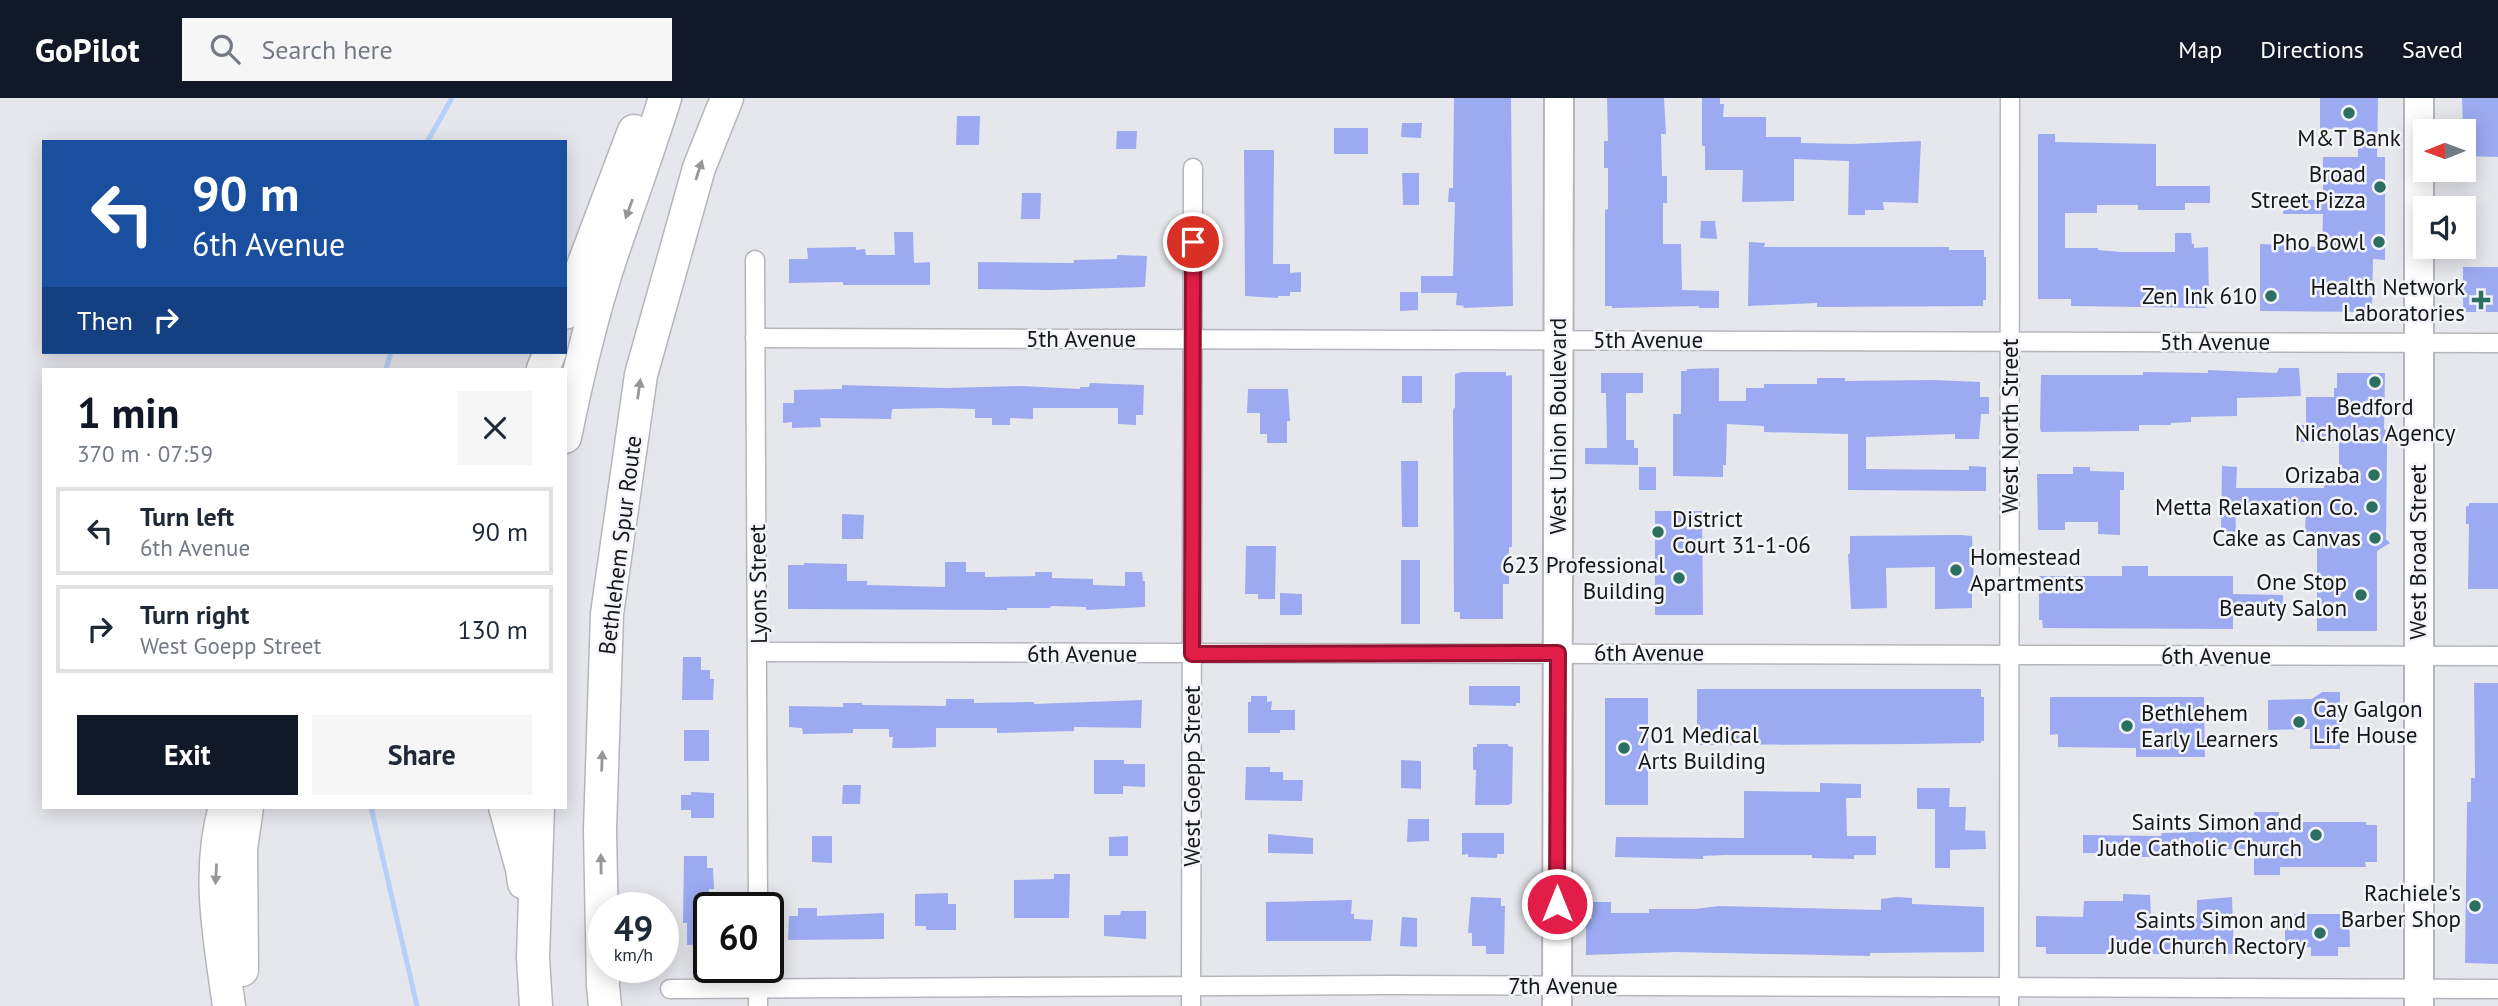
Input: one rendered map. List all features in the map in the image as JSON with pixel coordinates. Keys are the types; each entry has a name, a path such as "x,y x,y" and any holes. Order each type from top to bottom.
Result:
{"highway":[{"path":"567,308 637,124 650,98"},
{"path":"567,428 610,261 639,182 665,98"},
{"name":"Bethlehem Spur Route","path":"605,1006 600,830 607,614 641,374 699,168 727,98"},
{"path":"225,809 218,843 215,887 229,1006"},
{"path":"244,1006 240,904 241,849 247,809"},
{"path":"506,809 522,869 536,1006"},
{"path":"533,958 538,809"}],"main road":[{"name":"West Union Boulevard","path":"1557,996 1559,98"},
{"name":"West Broad Street","path":"2419,98 2419,998"}],"street":[{"name":"West North Street","path":"2009,997 2010,98"},
{"name":"West Goepp Street","path":"1191,1006 1193,168"},
{"name":"Lyons Street","path":"755,260 759,652 758,892"},
{"name":"5th Avenue","path":"755,338 2498,343"},
{"name":"6th Avenue","path":"759,652 2498,656"},
{"name":"7th Avenue","path":"670,989 758,997 1191,987 1557,996 2419,998 2498,989"}],"building":[{"path":"1454,98 1511,98 1513,306 1463,308 1464,306 1456,305 1457,293 1421,293 1421,276 1453,276 1455,202 1448,202 1449,188 1453,188"},
{"path":"1607,98 1664,98 1666,134 1661,134 1662,176 1667,176 1667,203 1663,203 1663,244 1681,244 1682,290 1719,291 1719,308 1605,306 1608,168 1604,168 1604,141 1608,141"},
{"path":"1702,98 1720,98 1720,104 1724,104 1723,117 1766,117 1766,137 1801,137 1801,143 1921,141 1918,203 1883,202 1884,210 1865,210 1865,215 1848,215 1849,161 1794,159 1794,201 1742,202 1743,170 1705,170"},
{"path":"2320,98 2378,98 2377,157 2385,157 2385,260 2373,259 2372,312 2260,311 2260,244 2322,247 2323,214 2283,214 2283,200 2323,200 2323,157 2358,157 2358,129 2320,129"},
{"path":"2462,98 2498,98 2498,157 2476,156 2476,119 2463,119"},
{"path":"957,116 980,116 979,145 956,145"},
{"path":"1402,123 1422,123 1421,138 1401,137"},
{"path":"1334,128 1368,128 1368,154 1334,154"},
{"path":"1117,131 1137,131 1136,149 1116,149"},
{"path":"2038,134 2055,134 2055,142 2156,144 2156,186 2210,186 2210,203 2185,203 2185,210 2138,210 2138,205 2097,205 2097,213 2065,213 2065,248 2175,252 2175,233 2191,233 2194,248 2208,247 2209,300 2206,300 2206,308 2071,306 2071,299 2038,299"},
{"path":"1244,150 1274,150 1273,264 1290,264 1290,273 1301,272 1301,292 1290,292 1290,296 1245,296"},
{"path":"1402,173 1419,173 1419,205 1403,205"},
{"path":"1022,193 1041,193 1040,219 1021,219"},
{"path":"1701,221 1715,221 1717,239 1700,238"},
{"path":"894,232 913,232 914,263 930,262 930,285 789,283 789,259 808,259 807,248 856,247 856,250 865,249 866,255 895,255"},
{"path":"1749,242 1765,243 1764,247 1949,247 1949,250 1984,250 1986,300 1983,300 1983,306 1817,307 1817,303 1748,306"},
{"path":"1117,255 1147,256 1145,287 978,289 978,262 1074,263 1074,260 1117,259"},
{"name":"Health Network Laboratories","path":"2463,267 2498,267 2498,312 2463,312"},
{"path":"1400,292 1418,292 1418,310 1400,311"},
{"path":"1719,368 1719,401 1746,401 1746,388 1764,388 1764,384 1817,384 1817,378 1845,378 1845,381 1980,382 1980,397 1989,397 1989,414 1981,414 1979,439 1955,439 1955,434 1866,437 1866,469 1969,470 1969,466 1986,467 1986,491 1848,490 1848,434 1764,432 1764,426 1727,424 1723,477 1673,476 1673,414 1681,414 1681,371"},
{"path":"2279,368 2299,368 2301,396 2237,398 2237,416 2191,417 2191,422 2139,425 2139,431 2041,432 2041,375 2143,375 2143,372 2208,373 2208,370 2277,373"},
{"path":"1506,372 1506,376 1512,375 1512,547 1509,547 1509,584 1503,584 1503,619 1460,619 1460,612 1454,612 1453,410 1455,374"},
{"path":"1601,373 1643,373 1643,393 1626,393 1626,440 1634,440 1634,448 1638,448 1638,465 1585,464 1585,448 1607,448 1606,393 1601,393"},
{"path":"2337,373 2385,373 2386,539 2390,543 2377,551 2377,631 2317,631 2317,535 2305,535 2306,504 2235,504 2236,532 2221,531 2222,466 2237,467 2236,488 2324,488 2324,473 2339,473 2339,442 2297,442 2298,425 2306,425 2306,397 2334,397"},
{"path":"1402,376 1422,376 1422,403 1402,403"},
{"path":"1090,383 1144,385 1143,415 1136,415 1136,425 1118,424 1118,408 1033,408 1033,419 1010,418 1010,425 992,425 992,418 975,418 975,409 939,408 892,409 891,419 820,418 821,427 792,428 792,422 783,423 783,403 794,403 794,390 842,389 842,385 1080,389 1089,387"},
{"path":"1248,389 1288,389 1290,421 1287,421 1287,443 1267,443 1267,434 1260,434 1260,413 1247,413"},
{"path":"1401,461 1418,461 1418,527 1402,527"},
{"path":"1639,467 1656,467 1656,490 1639,490"},
{"path":"2073,467 2090,467 2090,471 2124,472 2124,490 2120,490 2120,535 2098,534 2098,522 2065,522 2065,530 2038,530 2037,474 2073,474"},
{"path":"2469,503 2498,503 2498,589 2468,589 2469,524 2466,524 2466,506 2469,506"},
{"name":"623 Professional Building","path":"1655,511 1702,511 1703,615 1655,615"},
{"path":"842,514 864,515 863,539 842,539"},
{"name":"Homestead Apartments","path":"1850,536 1972,536 1972,608 1935,609 1935,567 1886,568 1887,608 1851,609 1848,554"},
{"path":"1246,546 1276,546 1275,599 1258,599 1258,594 1245,594"},
{"path":"1401,560 1420,560 1420,624 1401,624"},
{"path":"945,562 966,562 966,572 985,572 985,577 1035,576 1035,572 1052,572 1052,578 1093,579 1093,585 1125,586 1125,572 1142,572 1145,581 1145,607 1086,610 1086,607 1052,606 1007,610 788,609 788,565 847,564 847,581 867,581 867,585 945,587"},
{"path":"2122,566 2148,566 2148,576 2233,576 2233,594 2283,595 2282,615 2233,615 2233,629 2043,628 2042,620 2039,620 2039,576 2122,576"},
{"path":"1280,593 1302,594 1302,615 1280,615"},
{"path":"683,657 701,657 701,670 710,670 710,679 714,679 713,700 682,700"},
{"path":"2474,683 2498,683 2498,964 2465,963 2467,802 2471,802 2471,778 2475,778"},
{"path":"1469,686 1520,686 1520,703 1516,703 1516,706 1469,705"},
{"path":"1697,689 1981,689 1981,697 1984,697 1984,741 1699,745"},
{"name":"Cay Galgon Life House","path":"2322,692 2340,692 2340,749 2310,749 2310,729 2268,730 2268,700 2312,699"},
{"path":"1251,696 1267,696 1267,702 1272,701 1271,710 1295,710 1295,730 1248,733 1248,702 1251,702"},
{"name":"Bethlehem Early Learners","path":"2050,697 2204,697 2205,757 2136,757 2136,748 2058,747 2058,734 2050,735"},
{"name":"701 Medical Arts Building","path":"1605,698 1648,698 1648,805 1605,805"},
{"path":"946,699 974,699 974,703 1034,704 1142,700 1141,728 1074,727 1074,731 997,733 997,728 936,728 936,747 892,748 893,737 889,737 889,729 803,734 802,728 789,727 789,706 843,707 843,703 862,703 946,706"},
{"path":"684,730 709,730 709,761 684,761"},
{"path":"1477,744 1508,744 1513,747 1512,803 1475,805 1476,770 1473,770 1473,747 1477,747"},
{"path":"1094,760 1124,760 1124,764 1145,764 1145,787 1123,786 1123,794 1094,794"},
{"path":"1401,760 1421,761 1421,789 1401,788"},
{"path":"1246,767 1270,767 1270,772 1283,772 1283,780 1303,780 1302,801 1245,800"},
{"path":"1820,783 1861,784 1861,798 1846,798 1847,836 1876,836 1876,855 1854,855 1854,859 1812,858 1812,855 1725,855 1703,856 1703,859 1615,857 1616,837 1744,838 1744,791 1820,792"},
{"path":"843,785 861,785 860,804 842,804"},
{"path":"1917,788 1950,788 1949,807 1966,807 1965,830 1985,831 1986,849 1950,850 1950,868 1935,868 1935,809 1917,809"},
{"path":"691,792 714,793 714,818 691,818 691,810 681,810 681,795 691,795"},
{"name":"Saints Simon and Jude Catholic Church","path":"2254,812 2279,812 2279,822 2366,822 2366,825 2377,825 2377,862 2365,862 2366,867 2280,867 2280,875 2254,875 2254,849 2211,849 2211,856 2186,857 2083,853 2083,835 2161,836 2162,833 2254,830"},
{"path":"1408,819 1429,819 1429,841 1407,842"},
{"path":"1462,833 1504,833 1504,854 1497,854 1497,858 1462,855"},
{"path":"1268,834 1313,838 1313,854 1268,853"},
{"path":"812,836 832,836 832,863 812,862"},
{"path":"1128,836 1128,856 1109,856 1109,837"},
{"path":"684,856 707,856 707,868 713,868 714,889 709,889 709,892 693,892 693,945 687,945 687,923 683,923"},
{"path":"1054,874 1070,874 1069,918 1014,918 1014,880 1054,879"},
{"path":"948,893 948,904 956,904 956,930 926,930 926,926 915,926 915,894"},
{"path":"2123,894 2150,895 2151,918 2197,917 2197,900 2232,897 2234,954 2046,954 2046,947 2036,947 2036,916 2083,917 2084,901 2123,901"},
{"path":"1471,897 1501,898 1501,906 1505,906 1504,954 1486,954 1486,946 1472,946 1472,933 1468,933"},
{"path":"1912,898 1912,904 1984,907 1984,952 1870,953 1870,956 1676,952 1586,955 1586,919 1592,919 1592,902 1611,902 1611,913 1649,913 1649,909 1719,906 1881,910 1881,899"},
{"path":"1352,900 1351,914 1354,914 1354,919 1373,920 1371,941 1266,941 1266,902"},
{"path":"798,908 817,908 817,916 884,913 884,939 788,940 789,916 798,916"},
{"path":"1121,911 1146,911 1146,939 1104,936 1104,915 1120,915"},
{"name":"Saints Simon and Jude Church Rectory","path":"2294,914 2349,914 2350,947 2338,947 2338,956 2311,956 2311,947 2295,948 2295,945 2285,945 2285,917 2294,917"},
{"path":"1402,917 1417,918 1417,947 1400,946"}],"waterway":[{"path":"428,140 452,98"},
{"path":"386,368 390,354"},
{"path":"371,809 417,1006"}],"place":[{"name":"M&T Bank","path":"2349,113"},
{"name":"Broad Street Pizza","path":"2380,187"},
{"name":"Pho Bowl","path":"2379,242"},
{"name":"Zen Ink 610","path":"2271,296"},
{"name":"Health Network Laboratories","path":"2481,300"},
{"name":"Bedford Nicholas Agency","path":"2375,382"},
{"name":"Orizaba","path":"2374,475"},
{"name":"Metta Relaxation Co.","path":"2372,507"},
{"name":"District Court 31-1-06","path":"1658,532"},
{"name":"Cake as Canvas","path":"2375,538"},
{"name":"Homestead Apartments","path":"1956,570"},
{"name":"623 Professional Building","path":"1679,578"},
{"name":"One Stop Beauty Salon","path":"2361,595"},
{"name":"Cay Galgon Life House","path":"2299,722"},
{"name":"Bethlehem Early Learners","path":"2127,726"},
{"name":"701 Medical Arts Building","path":"1624,748"},
{"name":"Saints Simon and Jude Catholic Church","path":"2316,835"},
{"name":"Rachiele's Barber Shop","path":"2475,906"},
{"name":"Saints Simon and Jude Church Rectory","path":"2320,933"}],"route":[{"path":"1193,242 1192,654 1558,653 1557,904"}]}
